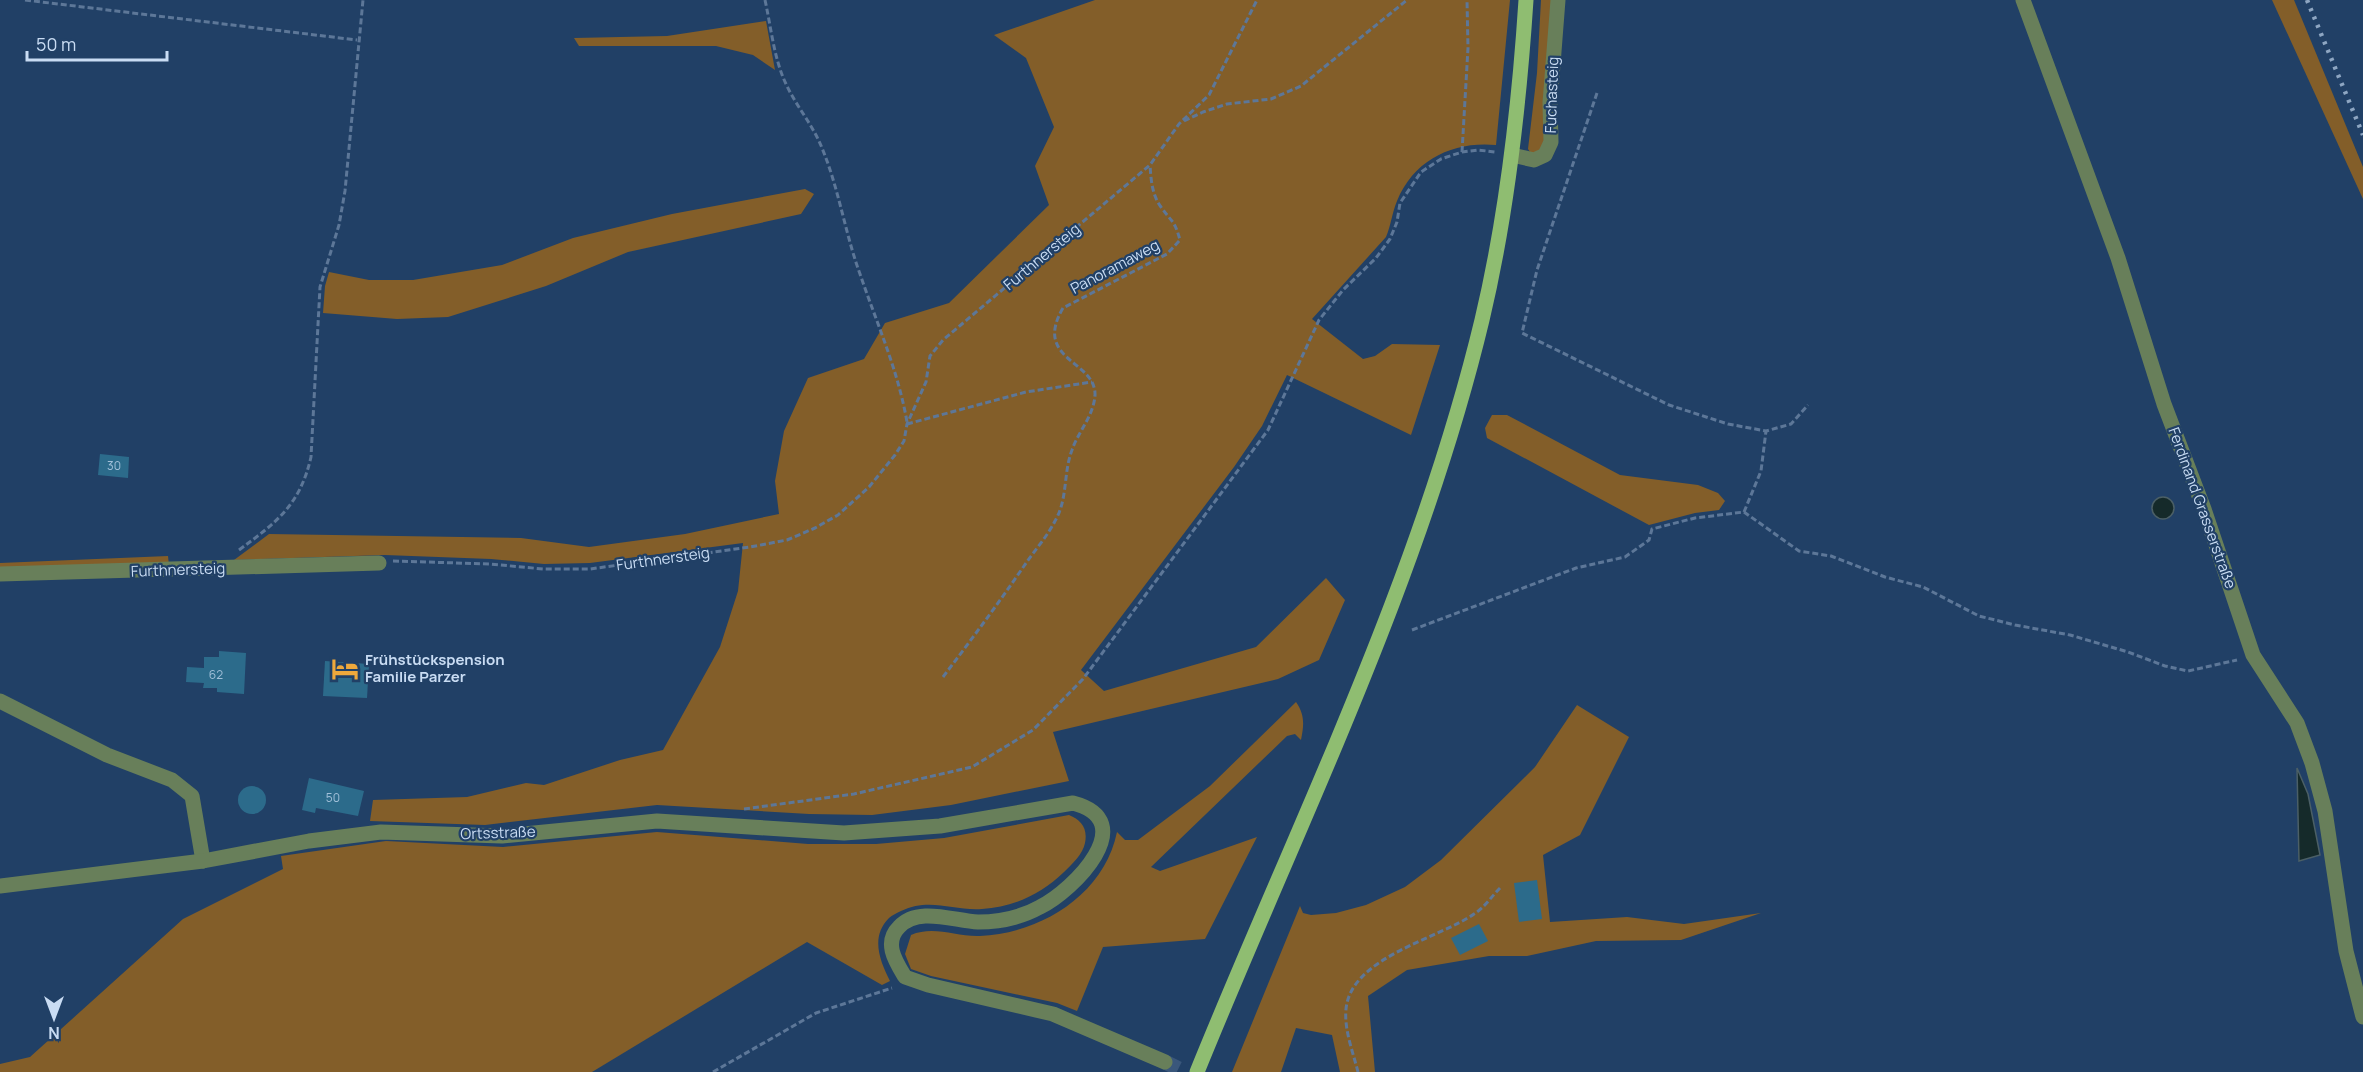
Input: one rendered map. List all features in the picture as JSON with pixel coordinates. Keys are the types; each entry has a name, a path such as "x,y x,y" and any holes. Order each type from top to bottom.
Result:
{"main road":[{"path":"1197,1072 1369,665 1432,494 1461,400 1496,253 1512,155 1526,0"}],"street":[{"name":"Fuchasteig","path":"1512,155 1534,160 1545,155 1551,142 1550,104 1557,0"},
{"name":"Ferdinand Grasserstraße","path":"2023,0 2118,258 2164,404 2204,509 2253,655 2297,723 2313,764 2325,811 2346,951 2363,1017"},
{"name":"Furthnersteig","path":"0,574 379,563"},
{"path":"0,701 107,755 172,780 192,796 203,861"},
{"name":"Ortsstraße","path":"0,886 203,861 309,841 381,832 502,836 657,821 843,833 940,826 997,818 1073,803 1087,807 1096,816 1102,828 1100,848 1089,868 1068,889 1041,907 1010,919 978,922 939,917 916,918 899,927 892,940 892,955 905,977"},
{"path":"905,977 928,986 1053,1014 1165,1062"}],"path":[{"path":"25,0 358,40"},
{"path":"239,550 266,530 289,508 306,479 311,457 320,287 339,225 345,191 363,0"},
{"path":"765,0 780,69 786,85 821,145 834,179 860,273 902,390 907,424 1026,392 1093,382 1095,395 1091,414 1072,448 1066,468 1065,494 1056,520 988,618 943,677"},
{"path":"1150,165 1179,124 1209,94 1257,0"},
{"path":"1179,124 1203,112 1227,104 1271,99 1301,86 1407,0"},
{"path":"1462,152 1468,48 1467,0"},
{"path":"1597,93 1537,270 1522,333 1669,405 1702,417 1766,431 1791,424 1808,405"},
{"path":"738,810 854,794 972,766 1033,730 1083,679 1268,430 1319,320 1343,290 1376,258 1390,239 1397,222 1400,203 1421,172 1441,159 1462,152 1478,150 1512,155"},
{"name":"Furthnersteig","path":"379,563 395,561 490,564 543,569 590,569 738,549 787,540 814,528 838,515 869,487 900,448 904,441 907,424 926,382 930,356 943,340 1150,165"},
{"name":"Panoramaweg","path":"1093,382 1063,355 1054,338 1056,320 1063,308 1167,255 1180,240 1175,222 1160,206 1152,187 1150,165"},
{"path":"1744,512 1761,471 1766,431"},
{"path":"1412,630 1576,568 1625,557 1638,550 1648,540 1653,529 1695,518 1744,512 1799,551 1831,556 1885,577 1923,587 1979,616 2070,635 2128,652 2165,666 2188,671 2212,667 2253,655"},
{"path":"1358,1072 1346,1023 1346,1006 1352,992 1366,973 1392,953 1476,914 1500,888"},
{"path":"713,1072 816,1013 895,986 905,977"}],"shaded area":[{"path":"1095,0 1510,0 1496,145 1465,146 1451,150 1437,156 1414,174 1404,186 1397,201 1386,237 1312,319 1363,359 1375,356 1392,344 1440,345 1411,435 1287,375 1262,426 1234,467 1081,670 1104,691 1256,647 1326,578 1345,600 1319,660 1278,679 1053,732 1069,781 951,805 872,815 809,814 657,805 485,825 370,821 373,800 467,797 526,783 544,785 620,760 663,750 720,647 738,591 743,543 590,563 544,564 491,559 385,555 234,560 269,534 521,538 589,547 685,534 779,514 775,481 784,431 808,378 864,359 885,323 949,303 1049,205 1035,166 1054,127 1026,58 994,35"},
{"path":"1541,0 1553,0 1547,142 1536,154 1528,149 1537,73"},
{"path":"2272,0 2294,0 2363,167 2363,199"},
{"path":"766,21 775,70 753,55 716,46 579,46 574,38 667,36"},
{"path":"805,189 814,194 801,214 628,252 546,286 448,317 397,319 323,313 325,286 329,272 369,280 413,280 502,265 573,238 672,214"},
{"path":"1492,415 1507,415 1620,475 1698,485 1718,493 1725,501 1719,510 1695,513 1649,525 1487,438 1485,428"},
{"path":"2163,497 2171,500 2174,508 2171,516 2163,519 2155,516 2152,508 2155,500"},
{"path":"168,556 169,565 0,569 0,563"},
{"path":"1296,702 1303,720 1301,740 1295,734 1287,736 1151,867 1160,871 1257,837 1205,939 1103,947 1077,1011 1057,1003 931,976 911,969 905,954 911,935 928,931 971,936 1003,933 1047,918 1067,906 1084,892 1099,874 1110,854 1117,832 1125,840 1138,840 1210,786"},
{"path":"1577,705 1629,737 1580,835 1543,855 1550,922 1627,917 1684,924 1761,913 1681,940 1596,941 1527,956 1489,956 1407,970 1368,996 1375,1072 1340,1072 1332,1035 1296,1028 1281,1072 1232,1072 1300,906 1303,913 1311,915 1336,913 1366,905 1405,887 1441,860 1535,767"},
{"path":"2297,768 2308,794 2320,855 2299,861"},
{"path":"1069,815 1077,819 1084,829 1086,838 1084,847 1077,859 1064,872 1036,893 994,908 971,909 922,905 901,911 889,918 883,925 878,941 880,957 890,981 882,985 807,942 592,1072 0,1072 0,1064 30,1057 183,919 283,869 281,856 386,841 503,847 657,832 808,844 876,844 944,838"}],"building":[{"path":"100,454 129,457 128,478 98,475"},
{"path":"219,651 246,653 244,694 217,692 217,688 203,688 204,683 186,682 187,667 204,668 204,657 219,657"},
{"path":"325,661 369,664 367,698 323,696"},
{"path":"309,778 364,791 358,816 316,808 315,813 302,810"},
{"path":"252,786 262,790 266,800 262,810 252,814 242,810 238,800 242,790"},
{"path":"1537,880 1542,919 1519,922 1514,883"},
{"path":"1479,924 1488,941 1460,955 1451,938"}],"tunnel":[{"path":"1165,1062 1185,1072"}],"railway":[{"path":"2307,0 2363,135"}],"place":[{"name":"Frühstückspension Familie Parzer","path":"345,669"}]}
